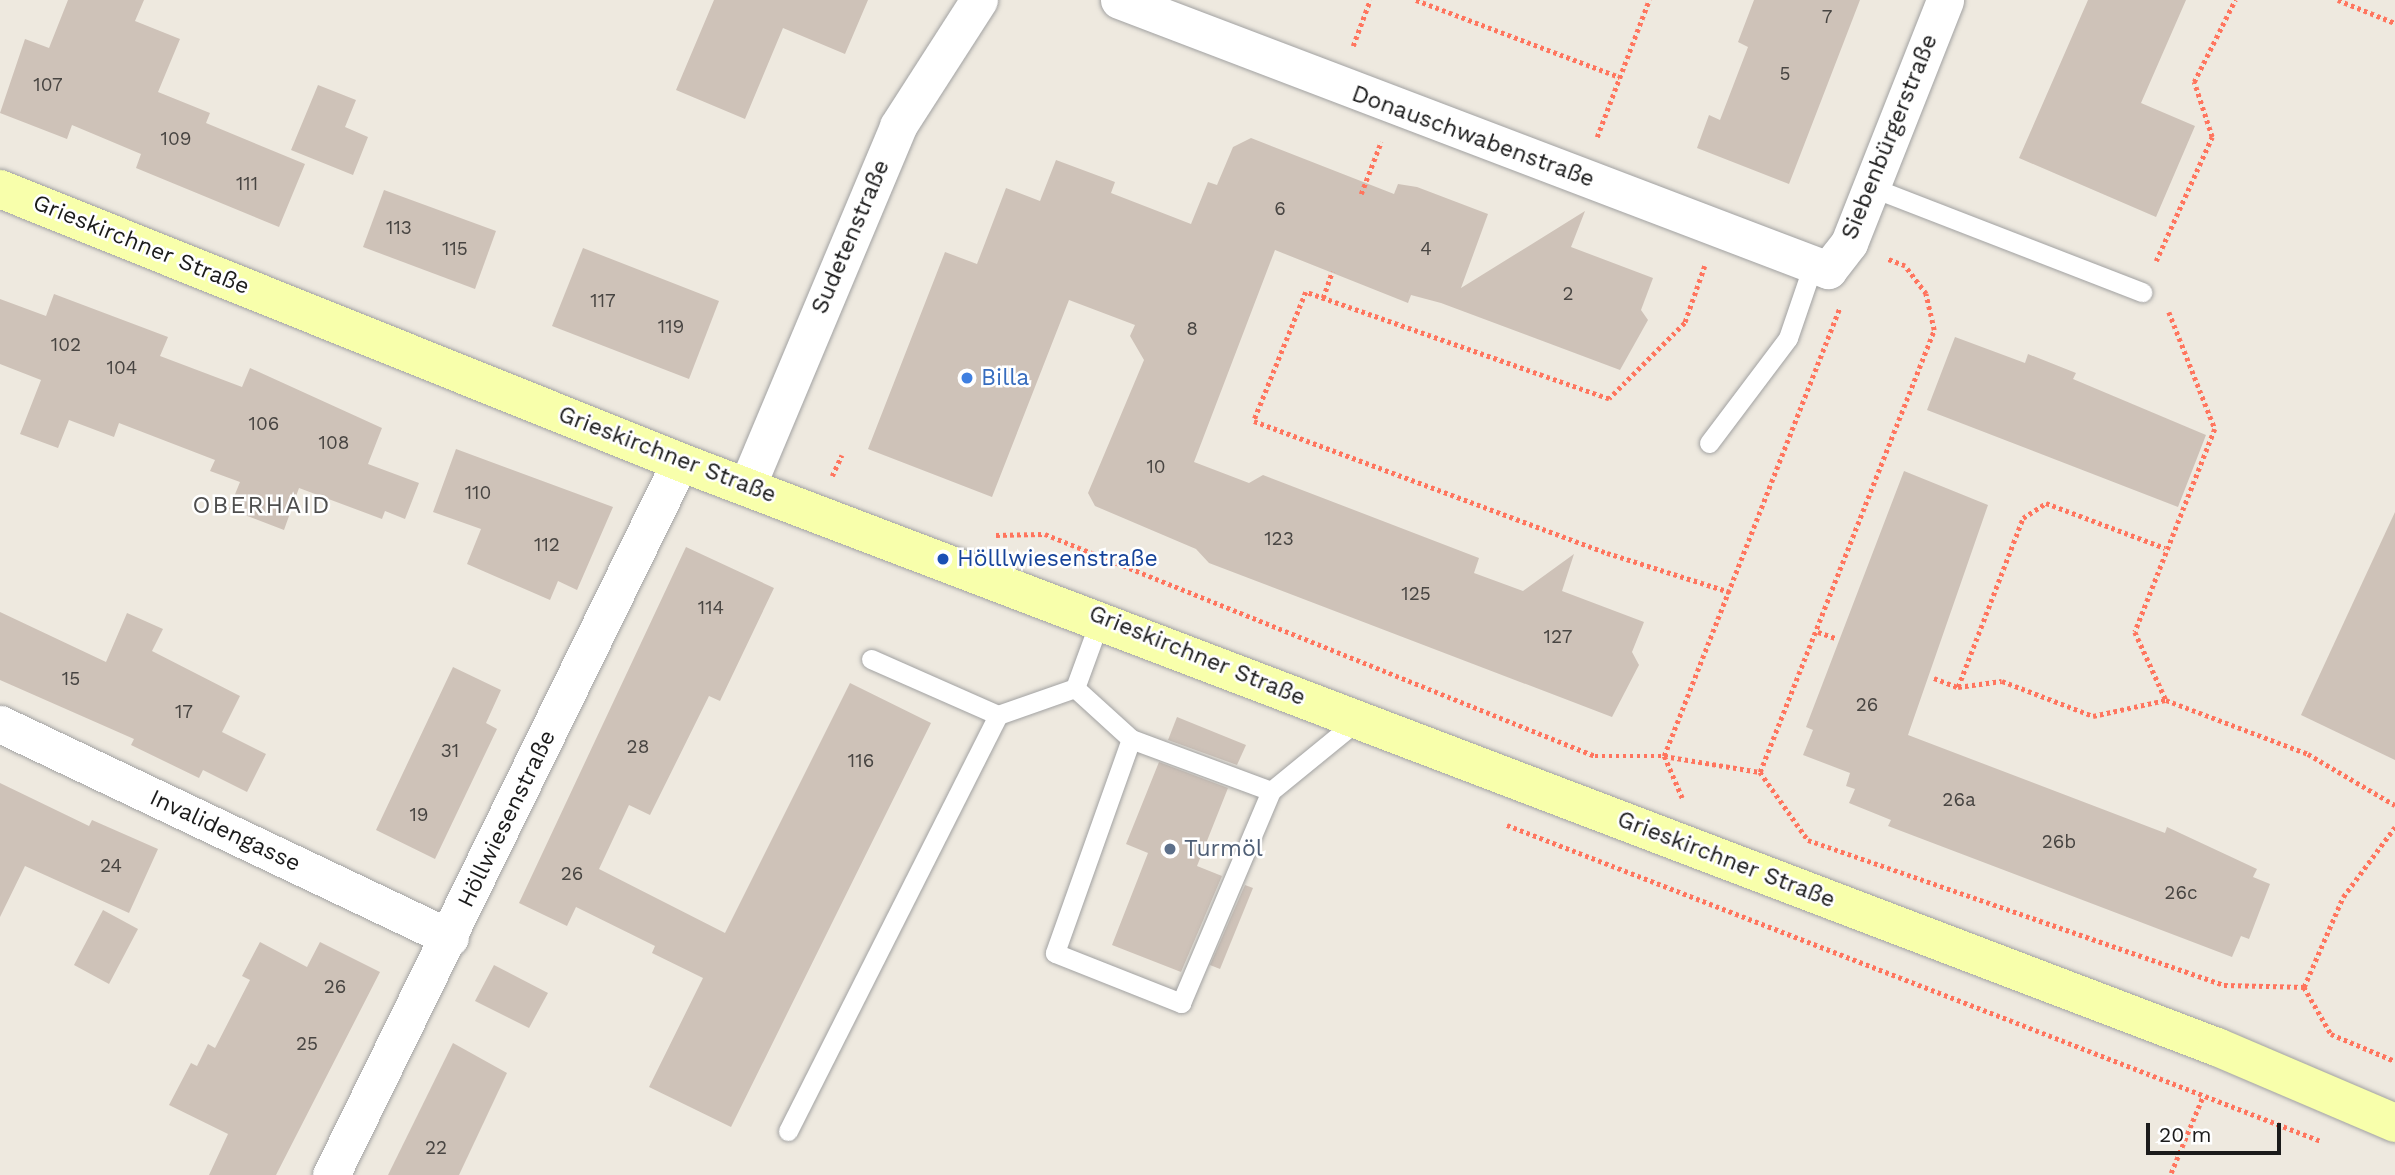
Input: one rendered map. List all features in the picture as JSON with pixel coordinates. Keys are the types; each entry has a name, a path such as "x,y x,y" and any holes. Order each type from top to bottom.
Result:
{"main road":[{"name":"Grieskirchner Straße","path":"0,188 680,462 754,470 1101,617 1358,720 2217,1047 2395,1123"}],"street":[{"name":"Sudetenstraße","path":"754,470 898,126 979,0"},
{"name":"Donauschwabenstraße","path":"1119,0 1393,109 1718,229 1830,259"},
{"name":"Siebenbürgerstraße","path":"1830,259 1871,187 1945,0"},
{"name":"Höllwiesenstraße","path":"331,1175 450,938 680,462"},
{"name":"Invalidengasse","path":"0,724 450,938"}],"lane":[{"path":"1871,187 2142,292"},
{"path":"1709,443 1788,338 1830,259"},
{"path":"1075,688 1101,617"},
{"path":"871,659 998,715 1075,688"},
{"path":"1075,688 1131,739 1271,791"},
{"path":"788,1131 998,715"},
{"path":"1131,739 1055,953 1181,1003 1202,961 1271,791 1358,720"}],"path":[{"path":"1416,0 1620,77"},
{"path":"1582,177 1649,0"},
{"path":"2142,292 2212,137 2194,82 2235,0"},
{"path":"2338,0 2395,23"},
{"path":"1361,194 1393,109"},
{"path":"1718,229 1685,323 1609,399 1306,292 1254,421 1607,554 1730,592"},
{"path":"1664,756 1842,313 1830,259 1905,266 1926,293 1934,330 1818,632 1760,772"},
{"path":"1323,298 1332,272"},
{"path":"2166,306 2215,429 2165,548 2135,632 2166,700"},
{"path":"754,470 844,483"},
{"path":"1958,687 2023,518 2046,503 2165,548"},
{"path":"986,536 1045,534 1595,756 1664,756 1760,772 1808,841 2224,985 2304,987"},
{"path":"1818,632 1835,638"},
{"path":"1934,678 1958,687 2002,681 2092,716 2166,700 2308,754 2395,805"},
{"path":"1664,756 1684,793 1671,839"},
{"path":"1501,822 2331,1145"},
{"path":"2304,987 2343,897 2395,827"},
{"path":"2304,987 2331,1034 2395,1061"},
{"path":"2171,1173 2203,1096"}],"building":[{"path":"68,0 144,0 135,21 180,39 158,92 210,113 206,123 305,164 279,227 136,168 141,154 72,125 67,139 0,113 25,39 49,48"},
{"path":"714,0 868,0 845,54 783,28 745,119 676,90"},
{"path":"1754,0 1860,0 1789,184 1697,148 1709,115 1720,120 1748,47 1738,42"},
{"path":"2088,0 2186,0 2141,103 2195,126 2156,217 2019,158"},
{"path":"318,85 356,100 345,127 368,137 353,175 291,150"},
{"path":"1251,138 1394,194 1398,184 1417,187 1488,214 1461,288 1585,211 1571,247 1653,278 1641,310 1648,320 1620,370 1441,303 1411,295 1408,303 1275,250 1194,462 1249,483 1263,475 1479,558 1474,573 1523,591 1574,554 1562,591 1644,622 1632,652 1639,665 1612,717 1209,563 1196,549 1095,506 1088,493 1144,360 1130,336 1135,325 1069,300 992,497 868,449 945,252 977,264 1006,188 1040,201 1056,160 1115,182 1111,193 1191,224 1208,182 1217,185 1233,147"},
{"path":"384,190 496,231 475,289 363,247"},
{"path":"583,248 719,301 689,379 552,326"},
{"path":"54,294 168,337 160,356 242,387 250,368 382,428 368,464 419,483 405,519 385,511 382,519 299,488 284,530 229,509 240,482 210,471 215,460 119,423 114,437 69,420 58,448 20,434 41,380 0,364 0,299 46,316"},
{"path":"1955,337 2025,363 2028,354 2076,373 2073,379 2206,435 2178,507 1927,410"},
{"path":"456,449 613,507 577,590 558,581 550,600 467,564 481,529 433,512"},
{"path":"1904,471 1988,505 1908,735 2165,833 2167,827 2257,869 2253,877 2270,884 2249,939 2241,936 2232,957 1888,826 1891,820 1849,803 1855,789 1846,786 1850,773 1803,755 1813,730 1806,727"},
{"path":"2395,512 2395,760 2301,715"},
{"path":"686,547 774,588 720,701 709,696 650,815 629,805 599,869 725,933 850,683 931,723 731,1127 649,1087 703,978 652,953 655,946 576,907 567,926 519,903"},
{"path":"0,612 106,662 127,613 163,629 152,651 240,696 222,732 266,754 247,792 203,770 199,778 131,745 134,739 0,680"},
{"path":"453,667 501,690 486,723 497,729 435,859 376,830"},
{"path":"1177,717 1246,745 1237,765 1168,740"},
{"name":"Turmöl","path":"1159,762 1228,788 1197,866 1222,876 1181,972 1112,945 1148,853 1126,844"},
{"path":"0,783 89,826 92,820 158,849 129,913 25,866 0,917"},
{"path":"1245,885 1253,888 1220,969 1210,965"},
{"path":"103,910 138,929 109,984 74,965"},
{"path":"260,942 307,967 320,942 380,972 276,1175 209,1175 228,1134 169,1105 191,1063 197,1066 208,1044 215,1048 250,980 242,976"},
{"path":"494,965 548,993 529,1028 475,1001"},
{"path":"453,1043 507,1073 459,1175 388,1175"}],"place":[{"name":"Billa","path":"967,378"},
{"name":"Hölllwiesenstraße","path":"943,559"},
{"name":"Turmöl","path":"1170,849"}],"district":[{"name":"OBERHAID","path":"262,506"}]}
